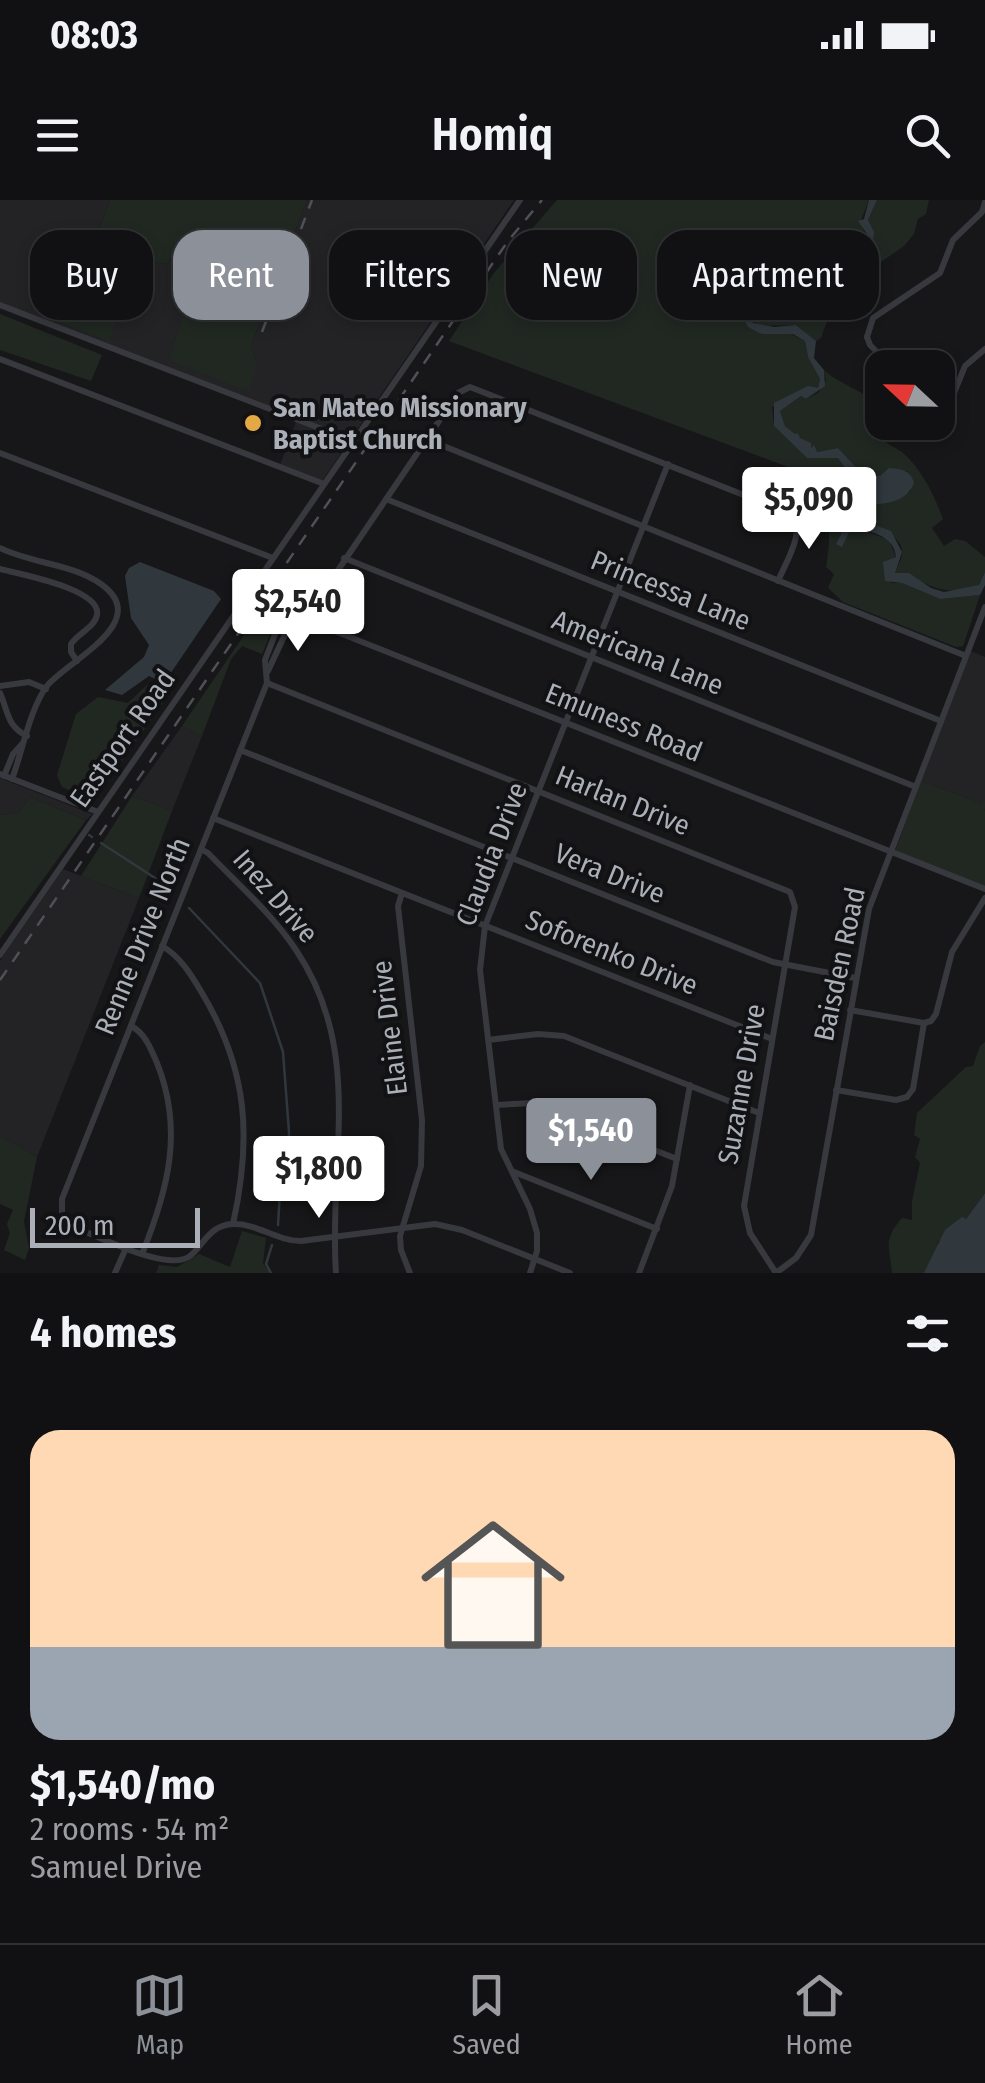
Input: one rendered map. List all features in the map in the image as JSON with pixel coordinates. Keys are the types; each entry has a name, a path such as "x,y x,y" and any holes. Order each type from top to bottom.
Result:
{"street":[{"name":"Eastport Road","path":"0,955 520,200"},
{"path":"874,350 864,338 873,318 943,269 951,244 982,212 985,202"},
{"path":"0,305 353,441"},
{"path":"955,389 964,366 985,349"},
{"path":"0,359 324,484"},
{"path":"305,619 461,390 476,388 789,512 798,520 797,533 778,581"},
{"path":"426,440 966,656"},
{"path":"0,452 273,558"},
{"name":"Claudia Drive","path":"530,1273 535,1259 535,1224 501,1149 480,956 485,926 668,464"},
{"name":"Princessa Lane","path":"386,499 941,721"},
{"path":"12,779 46,689 109,634 116,620 116,602 110,591 95,580 3,550 0,569 88,596 97,607 95,620 70,644 70,652 77,660"},
{"name":"Americana Lane","path":"344,558 916,787"},
{"path":"50,582 55,565"},
{"name":"Emuness Road","path":"249,592 284,611 985,889"},
{"name":"Baisden Road","path":"776,1273 796,1258 811,1235 866,920 985,607"},
{"name":"Renne Drive North","path":"126,1248 72,1226 62,1216 62,1199 267,683 265,660 284,611"},
{"name":"Renne Drive North","path":"267,672 294,615"},
{"path":"26,739 8,720 0,690 29,682 46,689"},
{"name":"Harlan Drive","path":"267,683 785,889 793,896"},
{"path":"26,739 2,775 98,812"},
{"name":"Vera Drive","path":"240,750 784,966 855,978"},
{"name":"Soforenko Drive","path":"213,818 772,1040"},
{"name":"Inez Drive","path":"201,848 290,941 327,1013 340,1078 336,1273"},
{"name":"Elaine Drive","path":"401,1228 416,1190 422,1153 422,1120 398,906 402,893"},
{"name":"Suzanne Drive","path":"776,1273 754,1241 745,1216 745,1196 795,906 793,896"},
{"path":"850,1010 924,1023 934,1018 952,952 985,898"},
{"path":"162,946 176,956 214,1013 239,1084 245,1152 232,1224"},
{"path":"836,1090 896,1100 908,1098 913,1089 924,1023"},
{"path":"131,1026 140,1030 155,1058 172,1126 169,1177 142,1254"},
{"path":"488,1040 538,1034 564,1036 759,1113"},
{"path":"639,1273 672,1186 690,1085"},
{"path":"496,1105 534,1103 678,1158"},
{"path":"511,1172 657,1229"},
{"path":"115,1273 126,1248 167,1263 178,1262 190,1256 211,1232 232,1224 293,1241 428,1224 454,1227 570,1273"},
{"path":"401,1228 400,1250 410,1273"}],"shaded area":[{"path":"0,200 110,200 99,230 30,230 30,320 0,308"},
{"path":"110,200 307,200 295,230 173,230 173,256 166,264 153,262 153,230 99,230"},
{"path":"307,200 514,200 486,241 486,230 329,230 329,320 432,320 322,481 280,465 296,422 31,320 153,320 153,262 166,264 173,256 173,320 182,320 168,360 257,364 251,345 261,320 309,320 309,230 295,230"},
{"path":"557,200 869,200 861,220 864,230 657,230 657,320 747,320 762,333 789,333 805,341 808,357 820,379 818,388 772,407 774,426 807,458 838,458 858,487 843,499 842,516 852,526 889,540 896,557 891,560 891,583 902,583 940,599 980,595 963,646 956,647 843,602 828,588 834,574 826,567 826,514 815,492 796,470 449,341 463,320 486,320 486,285 506,259 506,320 637,320 637,230 531,230"},
{"path":"869,200 877,200 868,220 873,230 864,230 858,221 864,219"},
{"path":"877,200 929,200 914,234 879,263 879,230 872,230 868,220"},
{"path":"0,314 102,355 91,381 0,350"},
{"path":"65,320 116,320 109,341 64,323"},
{"path":"182,320 261,320 251,345 257,364 248,391 168,360"},
{"path":"745,320 774,327 796,325 816,341 814,358 824,370 825,386 780,411 785,426 811,443 811,448 814,445 817,452 838,448 870,482 876,479 873,475 880,476 889,468 911,475 914,483 903,497 848,508 855,518 891,531 902,552 895,573 909,573 944,592 979,585 985,572 980,595 940,599 902,583 885,581 883,562 896,557 894,549 886,539 873,533 852,526 842,547 836,544 847,523 840,508 843,499 858,487 838,458 807,458 774,426 774,403 808,386 818,388 820,379 808,357 805,341 793,334 762,334 748,327"},
{"path":"750,320 805,320 828,320 821,338 816,341 796,325 760,326"},
{"path":"824,370 865,395 865,440 884,440 903,453 922,475 943,519 932,528 944,546 955,539 965,541 985,557 985,572 979,585 944,590 895,573 902,549 898,541 848,509 850,505 895,501 911,491 907,471 870,482 838,448 817,452 799,433 785,426 780,411 801,396 806,399 818,393 826,381"},
{"path":"140,562 214,591 221,599 164,683 149,676 122,695 105,690 144,657 149,645 131,618 125,576 129,568"},
{"path":"266,611 278,617 262,654 242,646 231,659 202,736 182,726 255,619"},
{"path":"971,651 985,657 985,811 973,800 921,781"},
{"path":"148,684 168,696 93,801 62,787 57,775 76,714 98,697 128,703"},
{"path":"182,726 202,736 172,811 132,796"},
{"path":"0,778 92,814 86,820 30,797 19,813 0,815"},
{"path":"921,781 980,806 985,801 985,809 981,807 985,811 985,887 895,851"},
{"path":"132,796 172,811 139,898 81,876"},
{"path":"30,797 86,820 0,939 0,815 19,813"},
{"path":"63,869 139,898 37,1157 0,1136 0,961"},
{"path":"985,1042 985,1193 965,1220 938,1242 924,1273 892,1273 892,1233 902,1218 912,1220 920,1163 915,1157 920,1139 914,1135 917,1113 966,1067 973,1066"},
{"path":"0,1136 37,1157 24,1221 29,1248 25,1260 4,1250 13,1210 0,1204"},
{"path":"985,1193 985,1273 924,1273 945,1230 962,1217 966,1219"},
{"path":"242,1231 266,1238 263,1263 270,1273 156,1273 159,1265 177,1267 199,1254 230,1267"}],"waterway":[{"path":"101,843 172,889"},
{"path":"189,908 260,983 283,1052 289,1132 288,1166 280,1192 278,1225"},
{"path":"271,1273 266,1264 272,1245"}],"railway":[{"path":"262,332 312,200"},
{"path":"0,980 508,241 542,200"}],"place":[{"name":"San Mateo Missionary Baptist Church","path":"253,423"}]}
